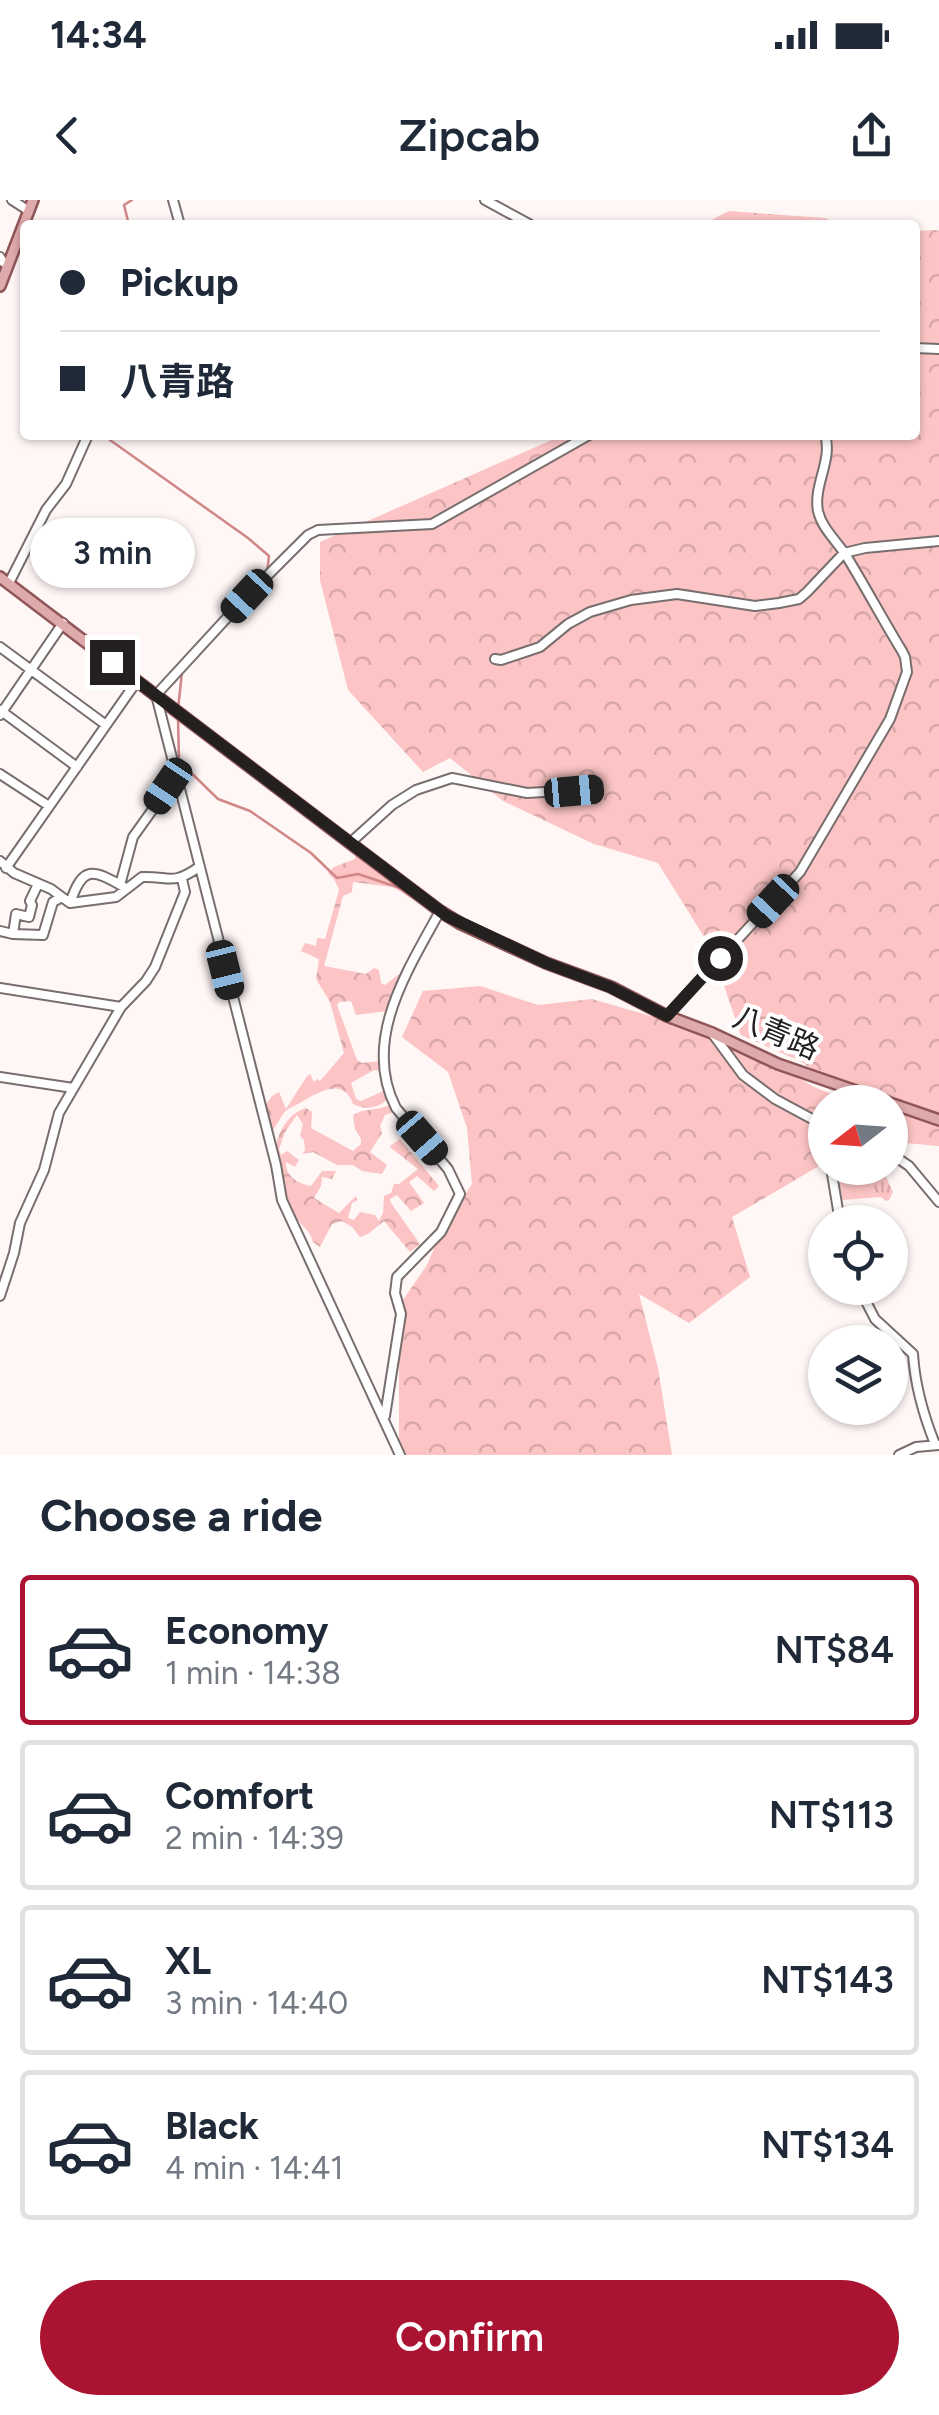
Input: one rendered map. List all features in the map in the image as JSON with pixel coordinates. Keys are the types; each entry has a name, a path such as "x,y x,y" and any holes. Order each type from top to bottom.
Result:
{"main road":[{"path":"24,220 33,200"},
{"path":"0,286 4,261 20,229"},
{"name":"八青路","path":"4,580 461,924 610,987 667,1016 838,1085"},
{"name":"八青路","path":"908,1109 939,1120"}],"street":[{"path":"12,200 29,211"},
{"path":"485,200 522,220"},
{"path":"4,580 66,484 86,440"},
{"path":"400,1455 282,1200 156,695 308,535 318,530 432,524 580,440"},
{"path":"667,1016 800,872 890,719 907,672 905,657 818,513 817,498 828,451 826,440"},
{"path":"495,658 501,660 540,647 590,612 632,600 678,594 755,606 798,599 844,553 939,541"},
{"path":"63,624 1,712 77,767"},
{"path":"0,647 106,725"},
{"path":"136,681 50,806 3,864 70,903 116,896 124,886 142,877 182,879 199,868"},
{"path":"0,774 50,806"},
{"path":"124,886 133,837 176,776"},
{"path":"350,843 392,805 416,790 452,778 527,793 595,789"},
{"path":"70,903 81,878 87,874 98,874 124,886"},
{"path":"0,1296 20,1223 44,1170 59,1113 121,1007 155,967 185,892 182,879"},
{"path":"13,934 16,914 29,917 30,900 38,884"},
{"path":"0,930 43,935 53,902 60,898"},
{"path":"385,1421 402,1314 394,1293 397,1277 441,1232 460,1194 448,1169 396,1108 383,1056 397,990 440,910"},
{"path":"0,988 121,1007"},
{"path":"712,1033 743,1075 808,1118"},
{"path":"0,1077 73,1088"},
{"path":"908,1165 939,1202"},
{"path":"868,1305 876,1319 913,1354 918,1395 937,1444 916,1446 904,1454"}],"green space":[{"path":"729,211 829,220 713,220"},
{"path":"936,230 939,1146 908,1143 908,1085 832,1085 802,1062 741,1035 711,948 658,863 594,844 503,801 450,758 423,772 348,690 320,580 320,542 552,440 920,440 920,231"},
{"path":"356,853 433,910 393,887 353,882 352,892 343,896 324,966 366,974 374,968 379,970 385,985 399,974 387,1011 356,1015 351,1001 337,1005 357,1060 381,1061 381,1071 374,1070 351,1083 356,1099 361,1101 386,1090 388,1098 376,1106 362,1107 353,1104 343,1090 328,1089 287,1110 270,1132 264,1108 272,1096 279,1092 286,1109 307,1076 310,1074 314,1082 320,1081 344,1053 330,1002 316,979 319,959 301,951 305,943 316,946 317,938 325,939 339,890 328,873 355,859"},
{"path":"480,986 538,1005 592,999 678,1024 764,1057 811,1085 808,1172 732,1217 750,1277 689,1323 639,1294 658,1368 672,1455 399,1455 399,1306 472,1184 467,1128 448,1072 402,1037 423,991"},
{"path":"390,1105 394,1112 385,1115 380,1126 382,1133 370,1152 387,1165 382,1174 362,1171 353,1165 337,1165 313,1152 302,1154 303,1124 297,1115 279,1149 281,1155 287,1151 299,1160 295,1167 286,1162 286,1167 293,1179 301,1183 311,1186 322,1171 336,1171 332,1179 322,1177 314,1198 339,1213 356,1196 348,1218 354,1220 360,1212 375,1215 379,1221 384,1196 391,1193 394,1184 418,1169 391,1148 400,1139 439,1186 434,1191 417,1176 409,1182 424,1203 411,1211 397,1195 390,1199 420,1244 410,1252 384,1221 360,1237 342,1221 332,1224 320,1247 296,1218 288,1198 275,1148 282,1129 290,1118 306,1108 312,1112 311,1128 353,1151 361,1139 353,1116"},
{"path":"840,1185 890,1185 893,1192 886,1201 881,1197 842,1200"}],"waterway":[{"path":"128,220 124,205 132,200"},
{"path":"110,440 248,538 269,556 267,572"},
{"path":"178,709 182,672"},
{"path":"178,717 179,761 218,799 250,811 311,853 337,878 358,874 403,889"}],"route":[{"path":"112,662 461,924 610,987 667,1016 720,958"}]}
